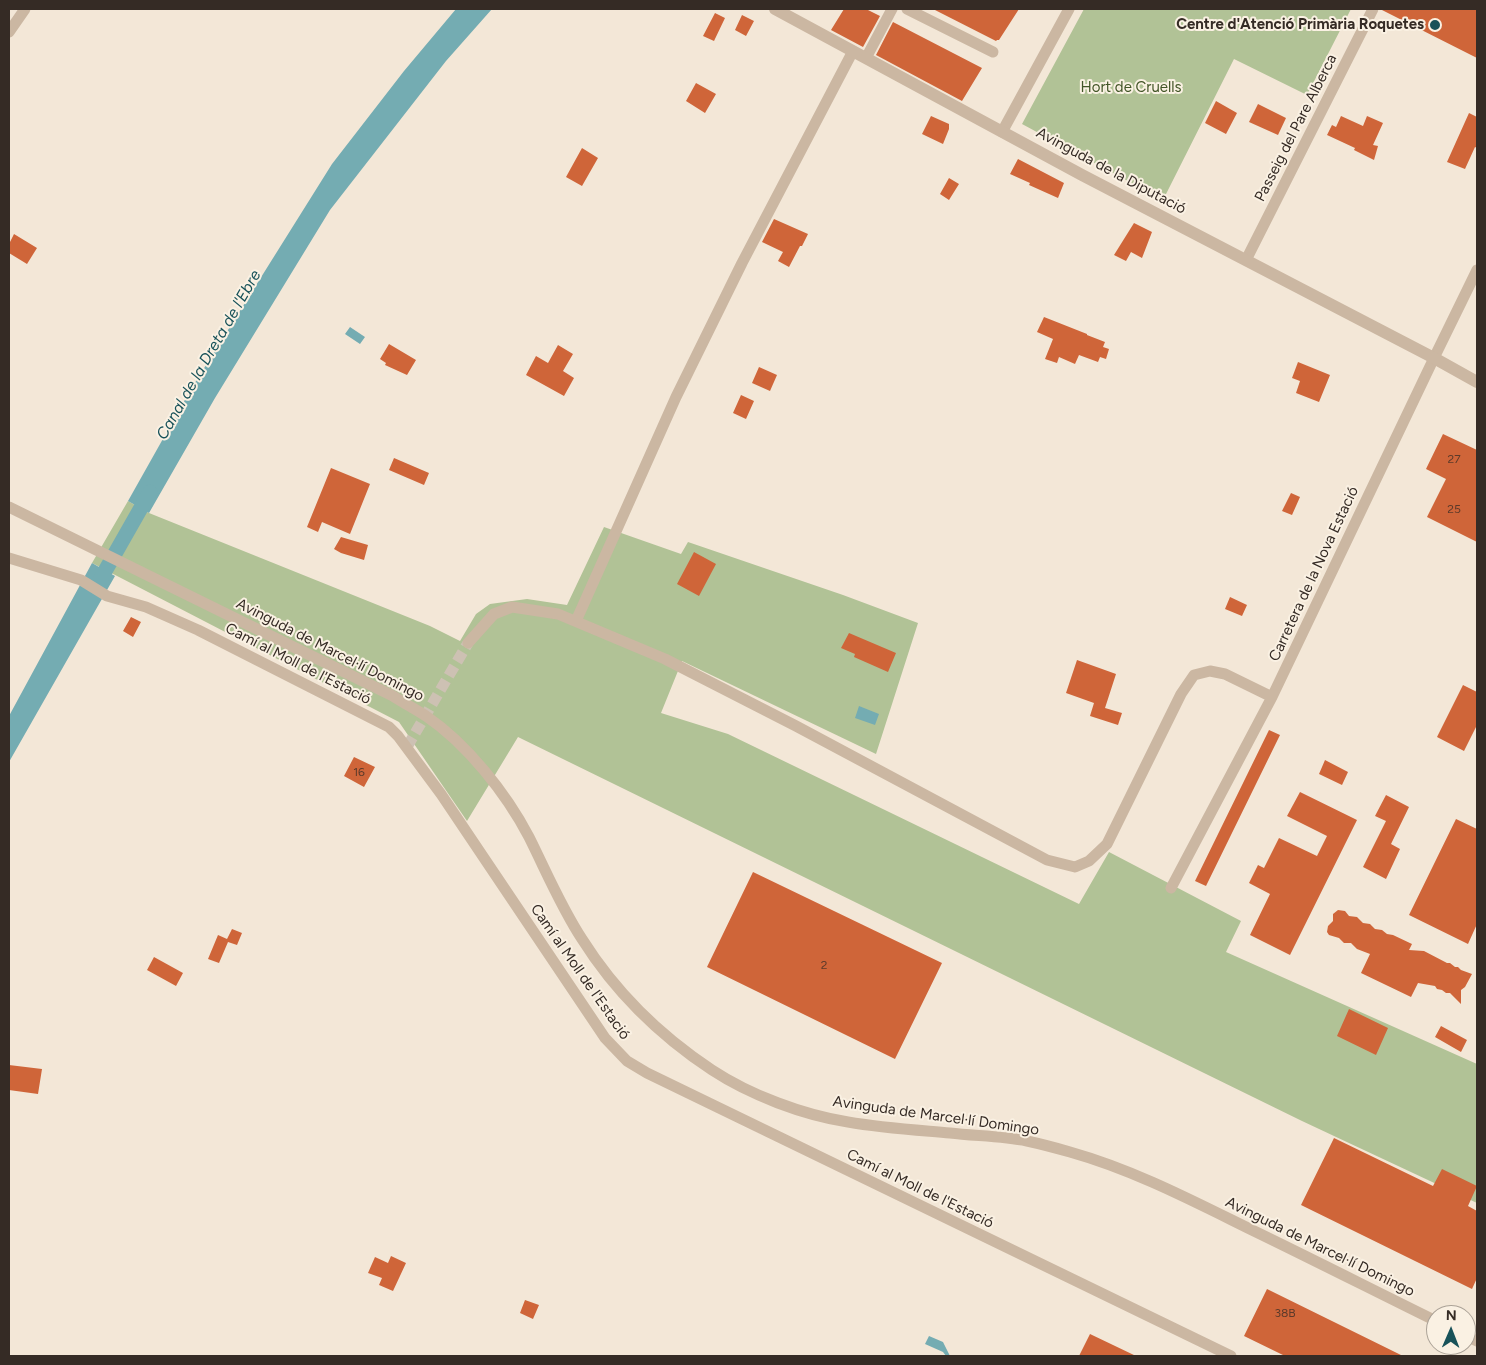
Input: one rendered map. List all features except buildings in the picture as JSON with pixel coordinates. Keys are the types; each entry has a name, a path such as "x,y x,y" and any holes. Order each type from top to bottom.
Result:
{"street":[{"path":"9,32 25,9"},
{"name":"Avinguda de la Diputació","path":"775,9 1082,175 1477,382"},
{"path":"866,58 892,9"},
{"path":"907,9 993,52"},
{"path":"1002,132 1069,9"},
{"name":"Passeig del Pare Alberca","path":"1246,260 1373,9"},
{"path":"576,622 676,397 747,254 853,51"},
{"name":"Carretera de la Nova Estació","path":"1171,888 1272,697 1477,270"},
{"name":"Avinguda de Marcel·lí Domingo","path":"9,507 393,696 428,718 450,736 481,768 505,797 528,835 555,892 581,939 634,1007 673,1043 713,1071 746,1090 800,1110 846,1122 1025,1140 1130,1172 1191,1200 1426,1316"},
{"name":"Camí al Moll de l'Estació","path":"9,558 81,580 107,596 146,607 189,626 389,727 442,794 606,1038 627,1061 647,1073 1230,1356"},
{"path":"468,643 494,614 512,607 558,614 665,659 796,726 1048,860 1075,868 1089,861 1107,844 1182,694 1194,675 1210,671 1225,674 1272,697"}],"green space":[{"name":"Hort de Cruells","path":"1084,9 1351,9 1307,95 1234,59 1163,200 1022,124"},
{"path":"128,501 149,513 430,626 460,641 476,614 490,604 527,599 567,605 604,527 681,554 688,542 918,623 876,754 682,661 661,713 728,734 1079,904 1109,852 1241,921 1226,952 1477,1064 1477,1203 1302,1121 518,737 467,821 399,722 92,563"}],"water":[{"path":"456,9 492,9 446,61 330,210 215,398 149,513 128,501 191,389 332,164 404,71"},
{"path":"350,327 365,337 360,344 345,334"},
{"path":"92,563 115,576 9,762 9,716"},
{"path":"859,706 879,714 875,725 855,718"},
{"path":"929,1336 943,1342 950,1356 946,1356 943,1352 925,1344"}],"waterway":[{"name":"Canal de la Dreta de l'Ebre","path":"96,587 150,492"}],"tunnel":[{"path":"407,747 468,643"}],"place":[{"name":"Centre d'Atenció Primària Roquetes","path":"1435,25"}]}
